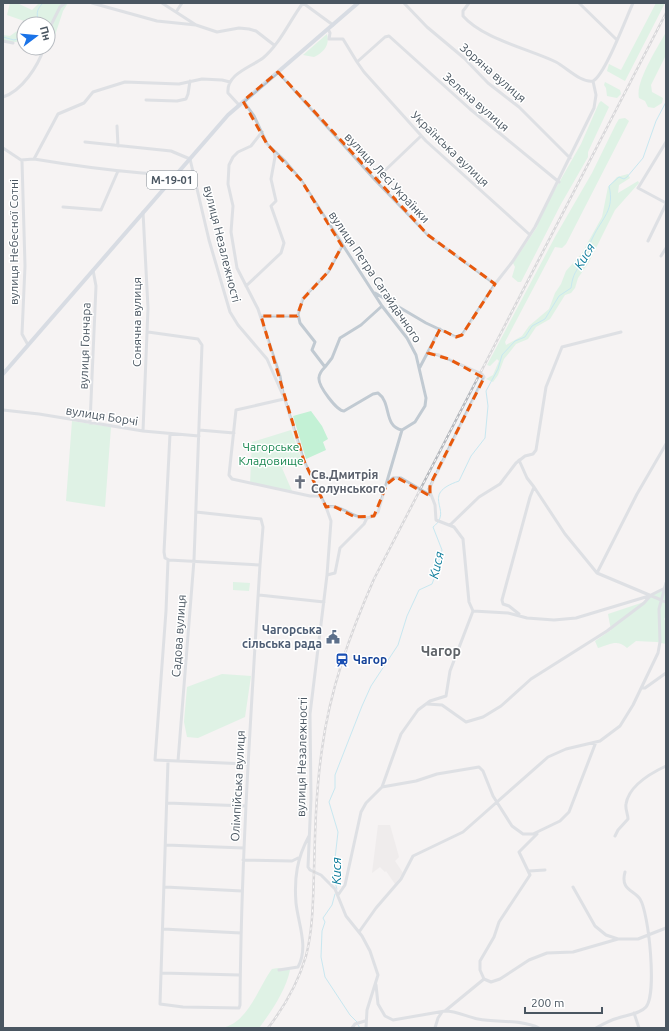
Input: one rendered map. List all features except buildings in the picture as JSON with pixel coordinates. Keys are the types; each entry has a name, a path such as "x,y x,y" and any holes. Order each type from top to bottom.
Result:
{"main road":[{"name":"М-19-01","path":"3,374 143,212 239,105 358,3"}],"street":[{"path":"56,16 64,3"},
{"path":"92,3 157,21 196,26 219,32 239,28 253,30 274,45"},
{"path":"162,3 196,26"},
{"path":"176,12 182,3"},
{"path":"239,105 228,93 230,82 242,70 266,55 303,3 333,24"},
{"name":"Зоряна вулиця","path":"404,3 488,83 519,107 570,158"},
{"path":"469,3 463,12 463,16 479,28 510,45 554,61 583,79 593,81 598,77 606,65 633,3"},
{"path":"579,3 616,40"},
{"name":"Українська вулиця","path":"328,29 329,39 343,39 364,72 421,136 529,234"},
{"name":"Зелена вулиця","path":"357,62 384,38 390,37 470,109 559,182"},
{"path":"3,41 13,43"},
{"path":"3,97 14,93 22,86 39,56"},
{"name":"вулиця Лесі Українки","path":"278,72 375,180 433,240 495,284"},
{"path":"34,160 57,115 62,111 84,103 93,92 126,82 170,84 204,79 230,82"},
{"path":"146,100 177,101 186,99 190,81"},
{"path":"374,292 426,323 456,337 462,335 495,284 513,261 529,234 535,227 539,215 559,182 594,107 596,95 593,81"},
{"name":"вулиця Петра Сагайдачного","path":"243,101 254,116 267,144 284,160 301,180 342,246 382,306 407,338 420,367 426,398 425,406 415,422 402,430"},
{"path":"117,126 118,146"},
{"path":"262,132 251,146 233,156 227,175 233,206 231,232 237,268 261,316 280,378 284,397 236,410 230,475 232,479 310,496 320,496"},
{"path":"375,180 421,136"},
{"path":"84,142 170,151 190,159"},
{"path":"648,241 666,204 638,188 666,142"},
{"path":"3,148 22,161 34,160 118,171 171,173 176,176"},
{"path":"246,286 281,253 284,243 271,206 276,200 271,179 275,157 273,150"},
{"name":"вулиця Незалежності","path":"190,159 209,240 230,312 238,325 267,359 284,397 304,460 326,507 330,521 327,575 310,714 311,798 308,868 320,874 338,894"},
{"name":"вулиця Небесної Сотні","path":"22,161 25,266 22,336 28,345"},
{"path":"63,207 101,210 118,171"},
{"name":"Сонячна вулиця","path":"143,212 148,332 143,431"},
{"path":"325,367 312,350 315,342 300,323 297,316 303,299 328,272 342,246"},
{"path":"661,256 666,248"},
{"name":"вулиця Гончара","path":"90,423 96,286 93,270"},
{"path":"326,507 333,506 355,517 367,518 374,516 378,512 387,484 402,430 396,428 390,421 386,403 378,393 372,394 344,411 338,410 319,381 320,374 332,358 340,338 361,325 382,306"},
{"path":"261,316 297,316"},
{"path":"420,367 440,329"},
{"name":"Садова вулиця","path":"148,332 198,339 201,341 194,560 178,761"},
{"path":"450,525 479,498 500,484 519,460 533,454 538,446 546,387 562,347 621,332"},
{"path":"428,353 439,355 482,374 484,378 429,486 430,496"},
{"name":"вулиця Борчі","path":"3,410 39,414 143,431 199,436"},
{"path":"199,430 234,433"},
{"path":"170,434 164,552 165,558 168,560 166,611 155,760 247,764"},
{"path":"597,573 637,494 666,444"},
{"path":"519,460 527,478 565,534 597,573 666,602"},
{"path":"387,484 393,478 398,477 430,496 435,503 435,518 437,521 450,525 457,530 464,542 469,602 473,611 450,671 447,695 444,698 425,704 412,716 400,734 382,787 362,810 345,885 338,894 345,914 368,947 377,971 376,982 378,1004 385,1016 393,1020 444,1011 455,1012 477,1019 504,1021 539,1028"},
{"path":"534,487 502,600 503,604 509,606 527,618 554,620 576,618 651,595 663,589"},
{"name":"Олімпійська вулиця","path":"161,972 161,1005 207,1008 240,1007 242,891 247,764 263,527 261,519 196,512"},
{"path":"327,575 336,573 340,548 364,524 367,518"},
{"path":"168,560 194,560 260,565"},
{"path":"359,932 376,908 403,876 412,857 426,848 460,834 550,756 566,749 596,742 620,726 633,706 659,650 659,609 663,589 666,583"},
{"path":"259,595 324,602"},
{"path":"425,704 442,705 466,722 483,717 501,706 531,680 607,631 644,603 651,595"},
{"path":"473,611 521,615"},
{"path":"641,688 645,688 666,673"},
{"path":"382,787 416,781 437,774 478,767 483,771 497,802 516,831 528,835 538,832 560,821 569,812 596,742"},
{"path":"168,761 161,972 240,974"},
{"path":"615,836 618,830 628,819 625,806 632,792 645,777 666,766"},
{"path":"167,803 246,806"},
{"path":"538,832 519,852 529,871 529,876 499,922 494,937 480,961 480,970 484,979 491,982 500,979 529,960 547,953 573,952 618,940 638,939 666,928"},
{"path":"279,970 298,967 302,954 303,939 296,896 298,858 310,835"},
{"path":"166,845 244,848"},
{"path":"243,860 292,860 298,858"},
{"path":"529,871 545,870"},
{"path":"596,1028 645,1008 651,995 652,980 648,936 641,901 627,889 624,878 626,872"},
{"path":"165,887 242,891"},
{"path":"573,887 595,926 606,936 618,940"},
{"path":"163,929 241,933"},
{"path":"435,1028 438,1018 444,1011 484,979"},
{"path":"366,1028 365,1021 376,982"},
{"path":"634,1013 638,1028"},
{"path":"352,1028 358,1023 365,1021"}],"highlighted area":[{"path":"278,72 428,235 495,284 462,335 456,337 440,329 428,353 449,359 484,378 430,485 430,496 396,477 387,484 374,516 355,517 333,506 326,507 304,461 261,316 297,316 303,299 328,272 342,246 301,180 267,144 243,101"}],"shaded area":[{"path":"378,825 390,825 399,857 395,861 403,873 395,884 386,871 385,872 380,867 372,873"}],"green space":[{"path":"10,3 17,3 32,10 39,3 68,3 63,11 56,32 56,16 16,16 16,18 7,15"},
{"path":"656,3 665,3 625,81 607,71 609,64 621,70"},
{"path":"16,32 16,42 3,42 3,35 10,36"},
{"path":"666,32 666,55 651,85 652,92 663,98 662,103 654,108 648,107 645,101 639,98 640,83"},
{"path":"327,34 328,42 321,53 314,57 303,55"},
{"path":"605,82 620,90 621,94 617,98 607,96 604,85"},
{"path":"601,101 609,107 588,152 588,157 561,204 521,282 518,282 512,277 515,267 513,263 537,227 540,216 581,144"},
{"path":"625,118 629,121 566,244 562,248 555,247 505,342 506,345 522,336 529,326 549,309 566,271 582,253 602,217 608,187 617,177 628,174 630,178 619,185 618,193 638,181 639,183 615,210 589,262 578,278 575,288 571,293 565,295 550,319 536,327 528,339 516,344 504,359 498,375 493,382 486,379 493,375 499,361 497,359 490,366 487,365 555,237 592,173 616,124 619,119"},
{"path":"311,411 322,426 328,439 323,442 326,450 306,459 293,416"},
{"path":"72,421 111,427 105,507 66,501"},
{"name":"Чагорське Кладовище","path":"291,430 302,461 282,468 292,491 250,484 252,442"},
{"path":"666,579 666,616 664,619 666,622 666,644 636,641 627,648 624,645 617,643 598,648 595,641 611,630 608,614 644,602 651,595 662,591"},
{"path":"233,582 250,583 249,591 233,590"},
{"path":"222,674 251,676 245,717 198,738 187,737 184,722 187,687"},
{"path":"278,968 290,970 288,978 278,1000 259,1028 222,1028 231,1025 246,1012 272,969"}],"waterway":[{"path":"38,16 39,8 43,3"},
{"path":"3,37 16,39"},
{"name":"Кися","path":"337,889 333,876 338,832 329,802 335,788 335,775 371,686 398,645 407,616 419,590 432,584 435,576 442,550 433,527 439,521 441,515 439,503 441,492 447,486 459,481 471,456 485,438 488,406 486,391 498,369 502,355 515,341 525,337 532,326 545,319 559,296 571,288 575,273 609,208 609,186 619,177 624,179 627,177 643,158 656,121 666,102"},
{"name":"Кися","path":"335,894 332,905 323,918 325,922 322,931 321,957 325,977 350,1015 357,1022"}],"railway":[{"path":"268,1028 295,985 306,956 312,914 316,810 322,749 330,705 342,662 357,620 374,579 666,13"}],"place":[{"name":"Св.Дмитрія Солунського","path":"300,482"},
{"name":"Чагорська сільська рада","path":"333,637"},
{"name":"Чагор","path":"342,660"}],"district":[{"name":"Чагор","path":"441,651"}]}
